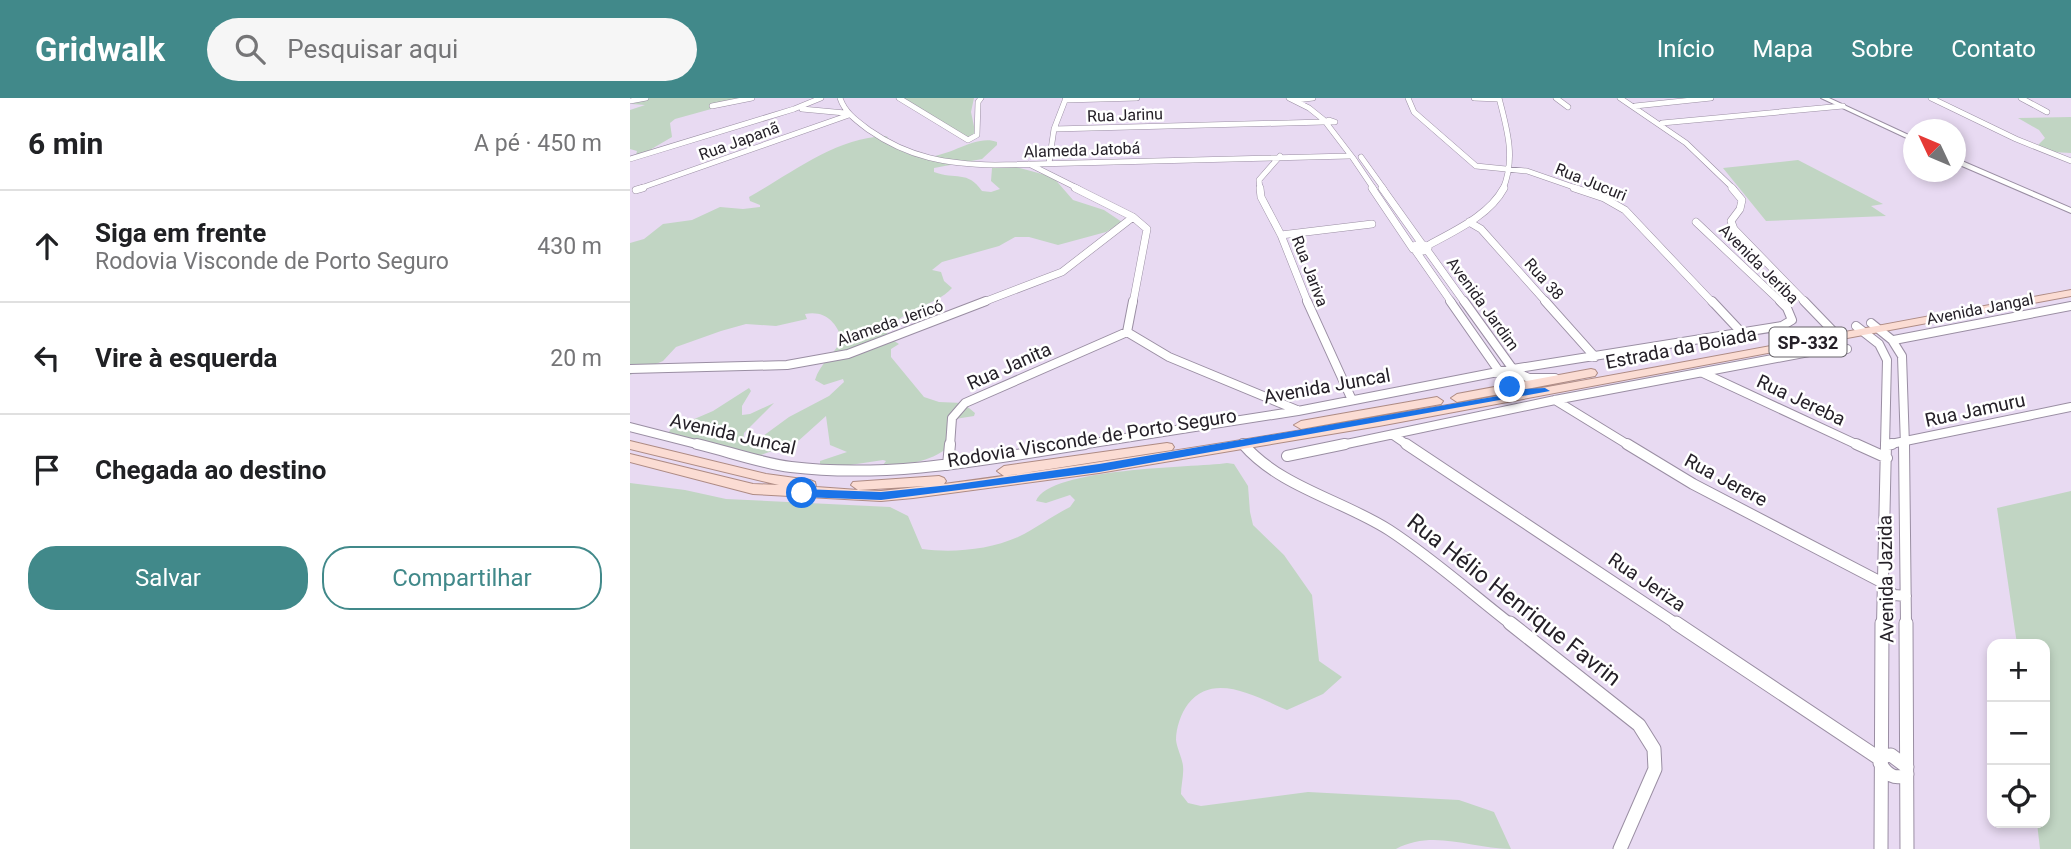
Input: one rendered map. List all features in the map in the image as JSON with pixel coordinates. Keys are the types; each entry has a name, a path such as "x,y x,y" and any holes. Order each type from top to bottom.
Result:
{"main road":[{"name":"Estrada da Boiada","path":"1550,396 2071,286"},
{"name":"Estrada da Boiada","path":"1559,378 1832,330 1868,328 2071,293"},
{"name":"Rodovia Visconde de Porto Seguro","path":"630,445 766,479 809,485 887,486 945,480 1214,440 1559,378"},
{"path":"1510,387 1550,396"},
{"name":"Rodovia Visconde de Porto Seguro","path":"630,458 753,489 881,496 1099,468 1550,396"}],"street":[{"path":"630,101 646,98"},
{"path":"712,106 752,98"},
{"path":"630,159 794,109 821,98"},
{"path":"794,109 847,114 840,98"},
{"path":"899,98 964,139 977,135 981,98"},
{"path":"1049,163 1054,129 1066,99 1137,98"},
{"path":"1298,99 1313,98"},
{"name":"Rua Jucuri","path":"1408,98 1414,112 1473,164 1512,169 1595,195 1625,210 1742,333"},
{"path":"1421,247 1469,222 1498,200 1512,169 1499,99 1474,98"},
{"path":"1556,98 1568,107"},
{"path":"1620,98 1662,123 1732,186 1742,200 1740,209 1731,221 1734,229 1832,330"},
{"path":"1634,106 1712,98"},
{"path":"1824,98 1903,134"},
{"path":"1930,98 2016,139 2071,160"},
{"path":"2021,98 2047,112"},
{"name":"Avenida Jardim","path":"1298,99 1328,122 1513,369 1519,375 1529,378 1559,378"},
{"path":"1662,123 1843,106"},
{"name":"Alameda Jatobá","path":"847,114 891,146 914,157 973,165 1354,155"},
{"name":"Rua Japanã","path":"636,190 847,114"},
{"name":"Rua Jarinu","path":"1054,129 1328,122"},
{"name":"Rua Jariva","path":"1280,156 1259,180 1259,187 1281,235 1318,331 1352,400"},
{"path":"1052,177 1074,162"},
{"path":"1029,164 1145,225 1148,234 1128,332 1169,357 1298,411"},
{"path":"1966,165 2071,211"},
{"name":"Alameda Jericó","path":"630,369 787,365 849,354 1062,272 1133,217"},
{"name":"Rua 38","path":"1469,222 1481,229 1595,357"},
{"name":"Avenida Jeriba","path":"1696,222 1787,308 1792,320 1782,326"},
{"path":"1281,235 1372,224"},
{"name":"Avenida Jardim","path":"1421,247 1510,387"},
{"name":"Avenida Jangal","path":"1894,340 2071,306"},
{"name":"Avenida Juncal","path":"630,427 789,467 856,471 948,466 1298,411 1513,369 1782,326"},
{"path":"1868,328 1894,340"},
{"name":"Avenida Jazida","path":"1868,328 1885,350 1887,360 1880,759 1881,849"},
{"name":"Rua Janita","path":"948,466 952,418 965,403 1128,332"},
{"name":"Avenida Jazida","path":"1894,340 1902,351 1904,363 1907,849"},
{"path":"1287,456 1393,435 1550,396 1702,373 1825,349 1847,349"},
{"name":"Rua Jereba","path":"1702,373 1887,458"},
{"name":"Rua Jerere","path":"1550,396 1693,484 1885,584 1894,595 1906,592"},
{"name":"Rua Jamuru","path":"1886,445 2071,407"},
{"name":"Rua Jeriza","path":"1393,435 1880,759 1892,776 1899,778 1907,771"},
{"name":"Rua Hélio Henrique Favrin","path":"1243,444 1256,459 1274,471 1389,530 1644,729 1658,757 1620,849"}],"green space":[{"path":"648,98 751,98 675,119 670,123 672,137 643,154 636,155 637,151 630,149 630,110 645,105 632,104"},
{"path":"901,98 974,98 971,112 976,136 971,139"},
{"path":"2071,117 2071,153 2053,152 2038,145 2045,138 2039,130 2018,118"},
{"path":"888,137 884,142 887,144 918,157 943,154 980,141 997,142 982,159 934,168 934,172 972,180 982,191 991,192 1000,189 991,181 992,168 1016,167 1053,177 1073,200 1104,210 1122,222 1106,232 1058,245 1029,237 1015,237 999,246 942,262 932,270 941,272 944,281 952,288 936,300 898,320 886,336 899,344 891,349 891,357 924,397 939,402 963,403 975,413 974,416 955,419 949,447 933,456 918,462 901,464 883,465 886,461 883,460 837,467 820,464 820,461 847,452 830,445 826,416 796,443 755,457 666,436 671,429 713,411 749,388 751,391 742,406 742,415 774,403 744,433 743,441 752,444 789,417 829,396 844,382 843,379 824,385 815,380 842,339 829,319 812,313 805,314 807,319 776,326 746,324 676,347 663,361 630,375 630,243 644,239 663,224 692,220 720,207 760,207 750,201 749,197 814,159 848,143"},
{"path":"1798,160 1883,204 1871,206 1886,216 1766,221 1723,168"},
{"path":"1234,464 1248,486 1253,525 1284,555 1312,595 1319,661 1342,677 1323,694 1287,710 1236,690 1210,689 1198,694 1185,708 1177,731 1176,740 1183,766 1181,794 1188,803 1201,806 1308,792 1459,800 1494,812 1511,849 1439,840 1410,843 1396,849 630,849 630,483 685,490 726,499 890,507 908,516 922,549 946,551 983,548 1018,537 1070,507 1075,500 1070,495 1046,503 1036,501 1047,490 1067,481 1124,471"},
{"path":"2071,491 2071,849 2040,849 2038,828 2050,828 2050,639 2016,639 1997,508"}],"route":[{"path":"802,493 881,496 950,489 1099,468 1379,422 1545,391 1523,392 1510,387"}]}
